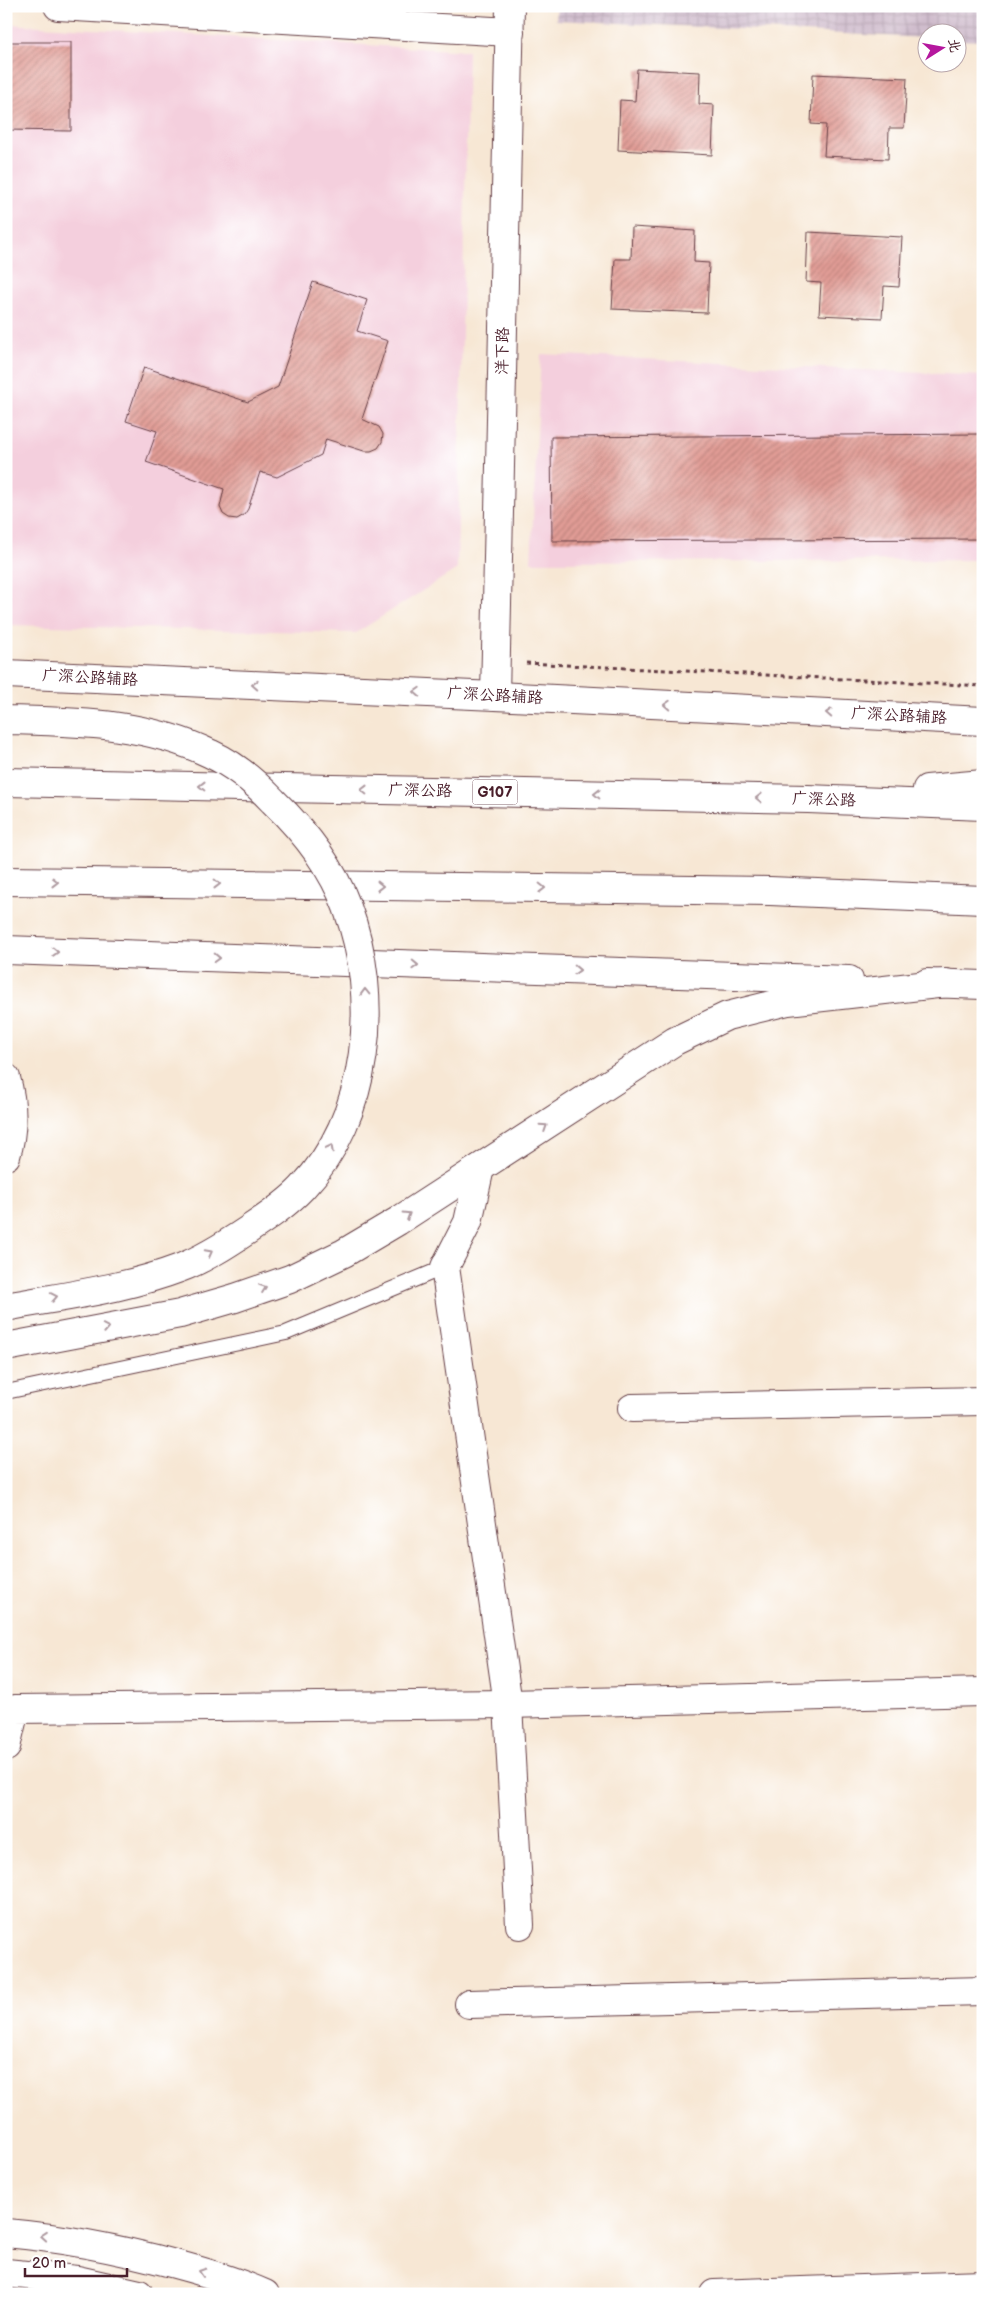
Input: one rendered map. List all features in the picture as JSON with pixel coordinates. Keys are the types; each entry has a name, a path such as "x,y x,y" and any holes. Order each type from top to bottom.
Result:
{"main road":[{"path":"58,6 510,19"},
{"name":"洋下路","path":"495,696 510,19"},
{"name":"广深公路辅路","path":"6,674 983,720"},
{"path":"6,720 84,722 128,727 168,736 212,754 250,778 299,826 325,862 347,907 365,984 365,1027 359,1076 345,1121 326,1156 302,1188 265,1218 228,1242 181,1268 127,1284 6,1306"},
{"name":"广深公路","path":"6,782 808,799 983,806"},
{"path":"808,799 983,784"},
{"path":"6,881 770,891 983,900"},
{"path":"6,950 946,983 983,986"},
{"path":"6,1347 180,1314 290,1279 344,1253 480,1168 675,1041 727,1016 788,1001 946,983"},
{"path":"6,1078 12,1101 10,1144 6,1156"},
{"path":"480,1168 468,1222 445,1267 508,1704 520,1925"},
{"path":"632,1408 983,1401"},
{"path":"6,1748 15,1709 508,1704 983,1692"},
{"path":"469,2004 983,1991"},
{"path":"6,2233 51,2237 130,2252 200,2271 265,2294"},
{"path":"6,2273 77,2280 139,2294"},
{"path":"714,2294 983,2285"}],"lane":[{"path":"6,1392 286,1333 445,1267"}],"path":[{"path":"496,662 983,686"}],"shaded area":[{"path":"557,6 983,6 983,41 966,40 966,22 916,22 916,38 556,20"},
{"path":"6,24 468,51 457,569 356,633 6,625"},
{"path":"541,354 983,376 983,560 531,562"}],"building":[{"path":"6,42 71,42 71,131 6,130"},
{"path":"637,69 700,72 699,104 714,105 712,155 618,150 620,100 635,101"},
{"path":"813,74 907,78 904,128 889,128 888,159 824,156 826,125 811,124"},
{"path":"632,227 695,231 694,262 709,263 707,313 612,309 615,259 631,259"},
{"path":"808,232 902,237 899,287 884,286 882,318 819,315 821,283 806,282"},
{"path":"313,282 367,300 357,331 388,341 362,419 379,427 383,434 382,442 378,448 364,451 326,439 321,455 277,477 260,472 248,509 244,515 237,519 229,518 223,514 220,507 224,489 146,462 157,431 126,421 144,367 248,402 278,387"},
{"path":"983,434 983,539 552,541 551,437"}]}
